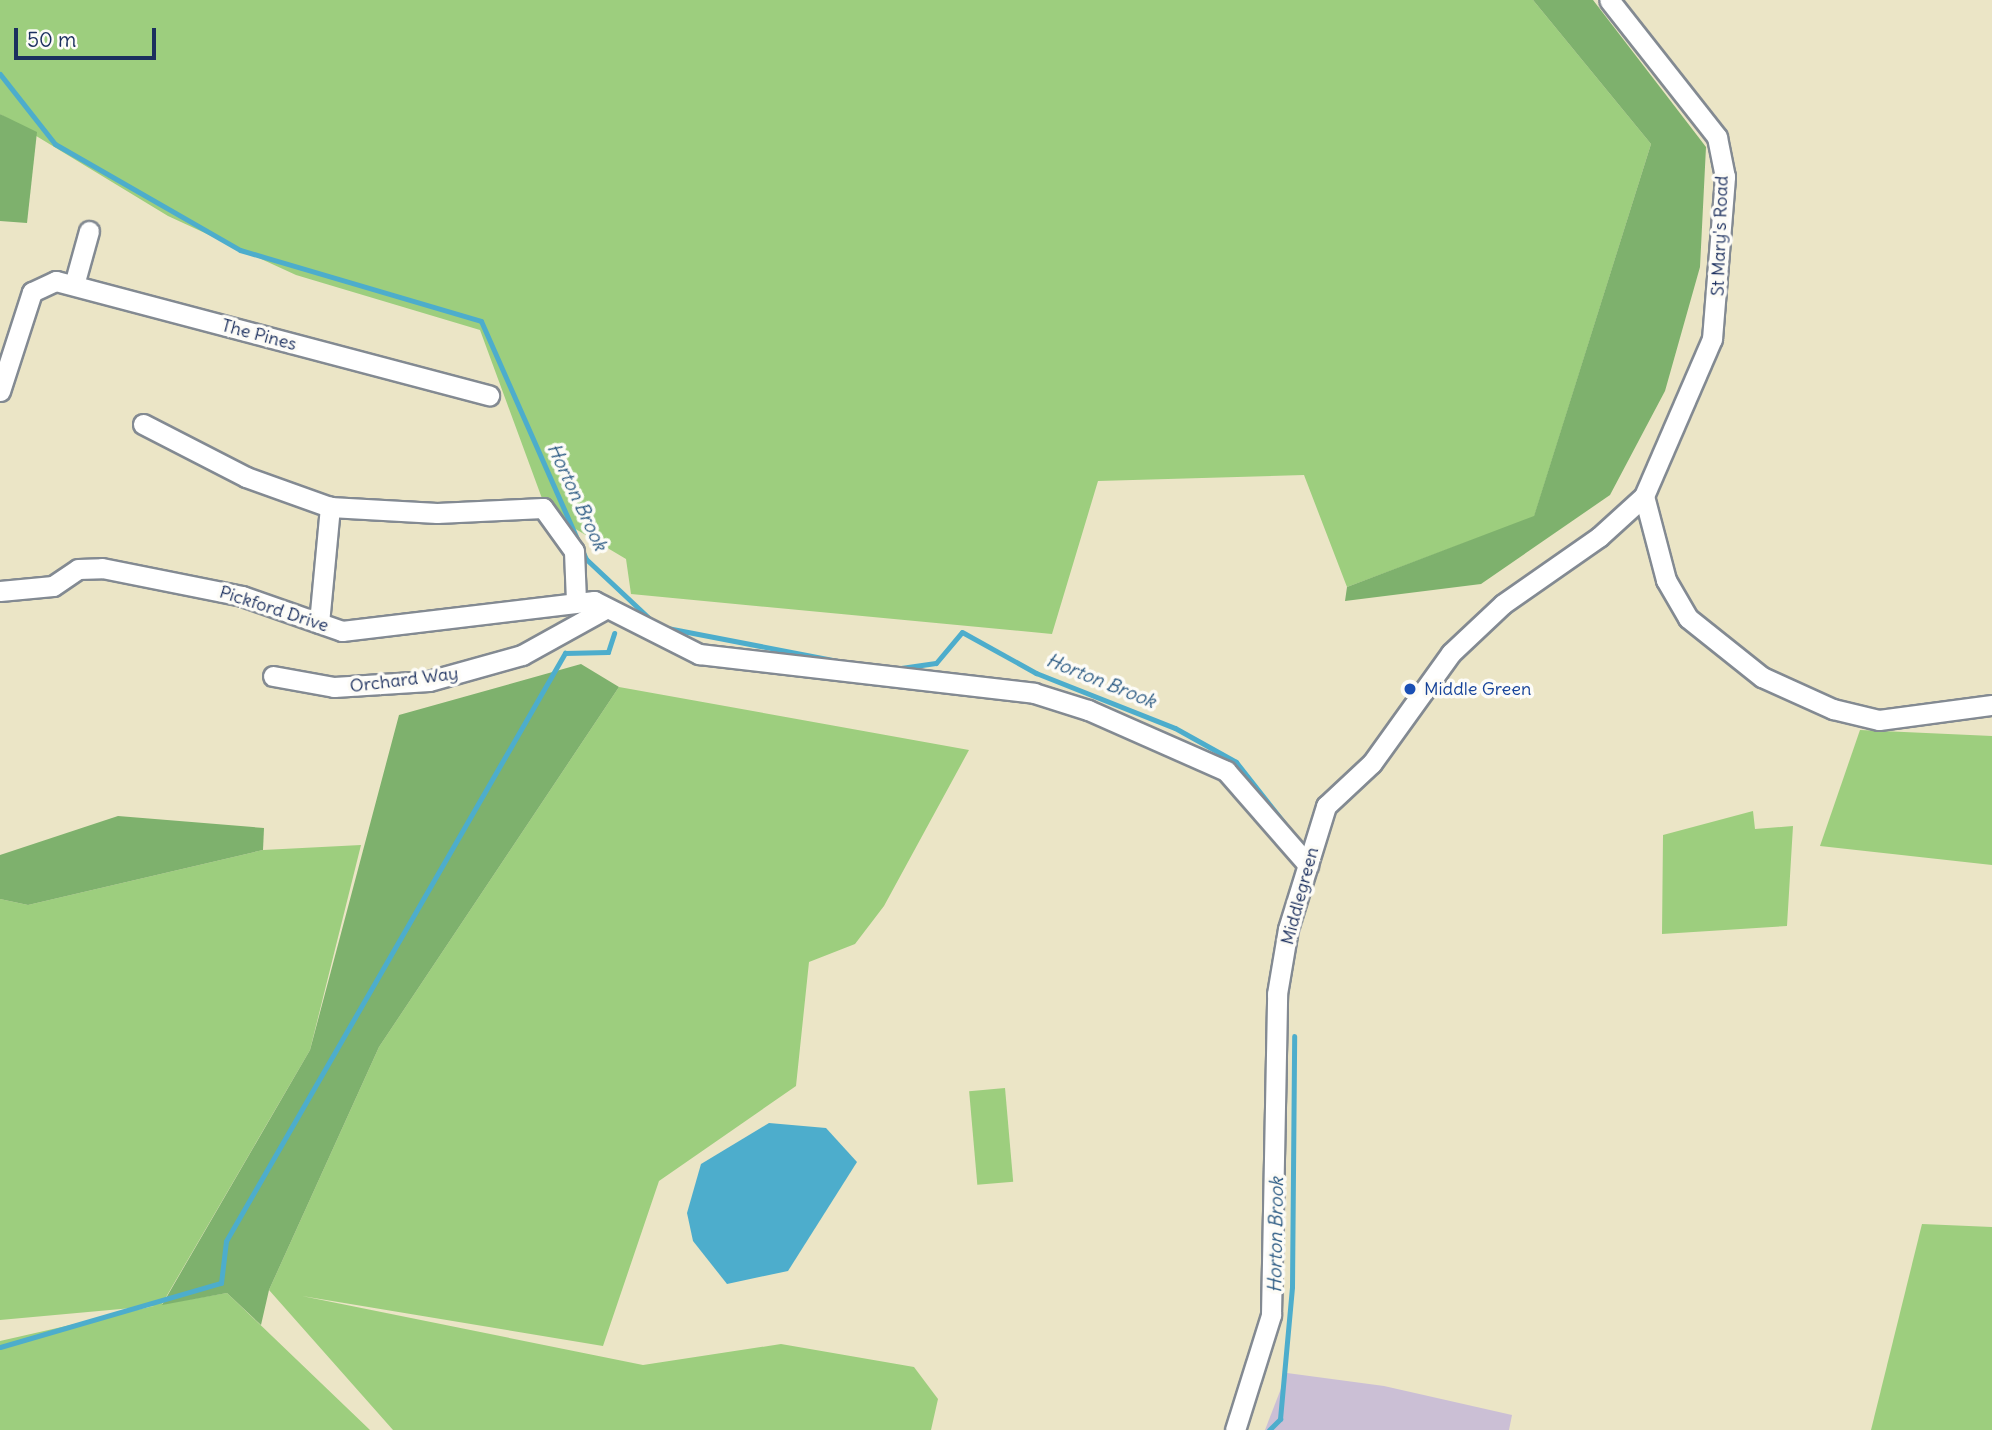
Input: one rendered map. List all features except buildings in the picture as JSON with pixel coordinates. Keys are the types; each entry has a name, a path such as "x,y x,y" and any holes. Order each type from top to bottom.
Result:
{"street":[{"name":"St Mary's Road","path":"1609,0 1702,112 1717,137 1725,177 1712,339 1644,496"},
{"path":"74,285 89,231"},
{"name":"The Pines","path":"0,391 32,292 43,282 74,285 489,395"},
{"path":"143,424 246,477 330,507 437,513 542,508 574,551 592,604 699,654 1034,693 1088,710 1226,771 1308,865"},
{"path":"1644,496 1666,580 1688,618 1762,677 1833,709 1879,720 1992,705"},
{"name":"Middlegreen","path":"1236,1430 1271,1315 1277,994 1308,865 1326,806 1372,763 1451,653 1503,604 1599,537 1644,496"},
{"path":"319,623 330,507"},
{"name":"Pickford Drive","path":"0,591 53,586 78,569 102,568 242,596 342,631 592,604"},
{"name":"Orchard Way","path":"273,676 334,687 429,681 522,655 592,604"}],"shaded area":[{"path":"1287,1373 1384,1386 1512,1415 1509,1430 1265,1430"}],"green space":[{"path":"0,0 1533,0 1651,144 1534,517 1347,587 1304,475 1098,481 1052,634 631,594 626,559 547,512 480,330 296,275 168,216 0,114"},
{"path":"1533,0 1593,0 1706,147 1700,267 1665,391 1610,495 1481,584 1345,601 1347,587 1534,516 1651,144"},
{"path":"0,114 37,132 27,223 0,221"},
{"path":"581,664 619,687 379,1047 269,1290 261,1325 227,1293 162,1305 310,1050 399,715"},
{"path":"619,687 969,750 884,906 855,944 809,962 796,1086 659,1181 603,1346 302,1296 643,1365 781,1344 914,1367 938,1399 931,1430 393,1430 269,1290 379,1047"},
{"path":"1860,730 1992,736 1992,865 1820,846"},
{"path":"1753,811 1755,829 1793,826 1787,926 1662,934 1663,835"},
{"path":"118,816 264,828 263,850 28,905 0,899 0,855"},
{"path":"361,845 310,1050 162,1304 227,1293 370,1430 0,1430 0,1341 154,1306 0,1320 0,899 28,905 263,850"},
{"path":"1005,1088 1013,1182 977,1185 969,1091"},
{"path":"1922,1224 1992,1227 1992,1430 1871,1430"}],"water":[{"path":"769,1123 826,1128 857,1162 788,1271 727,1284 693,1241 687,1213 701,1164"}],"waterway":[{"name":"Horton Brook","path":"0,74 55,144 240,250 481,321 586,559 652,621"},
{"name":"Horton Brook","path":"667,628 839,661"},
{"name":"Horton Brook","path":"894,669 936,663 962,632 1036,673 1175,728 1236,762 1285,824"},
{"path":"0,1347 221,1283 226,1241 565,653 608,652 614,633"},
{"name":"Horton Brook","path":"1269,1430 1280,1419 1292,1287 1294,1036"}],"place":[{"name":"Middle Green","path":"1410,689"}]}
